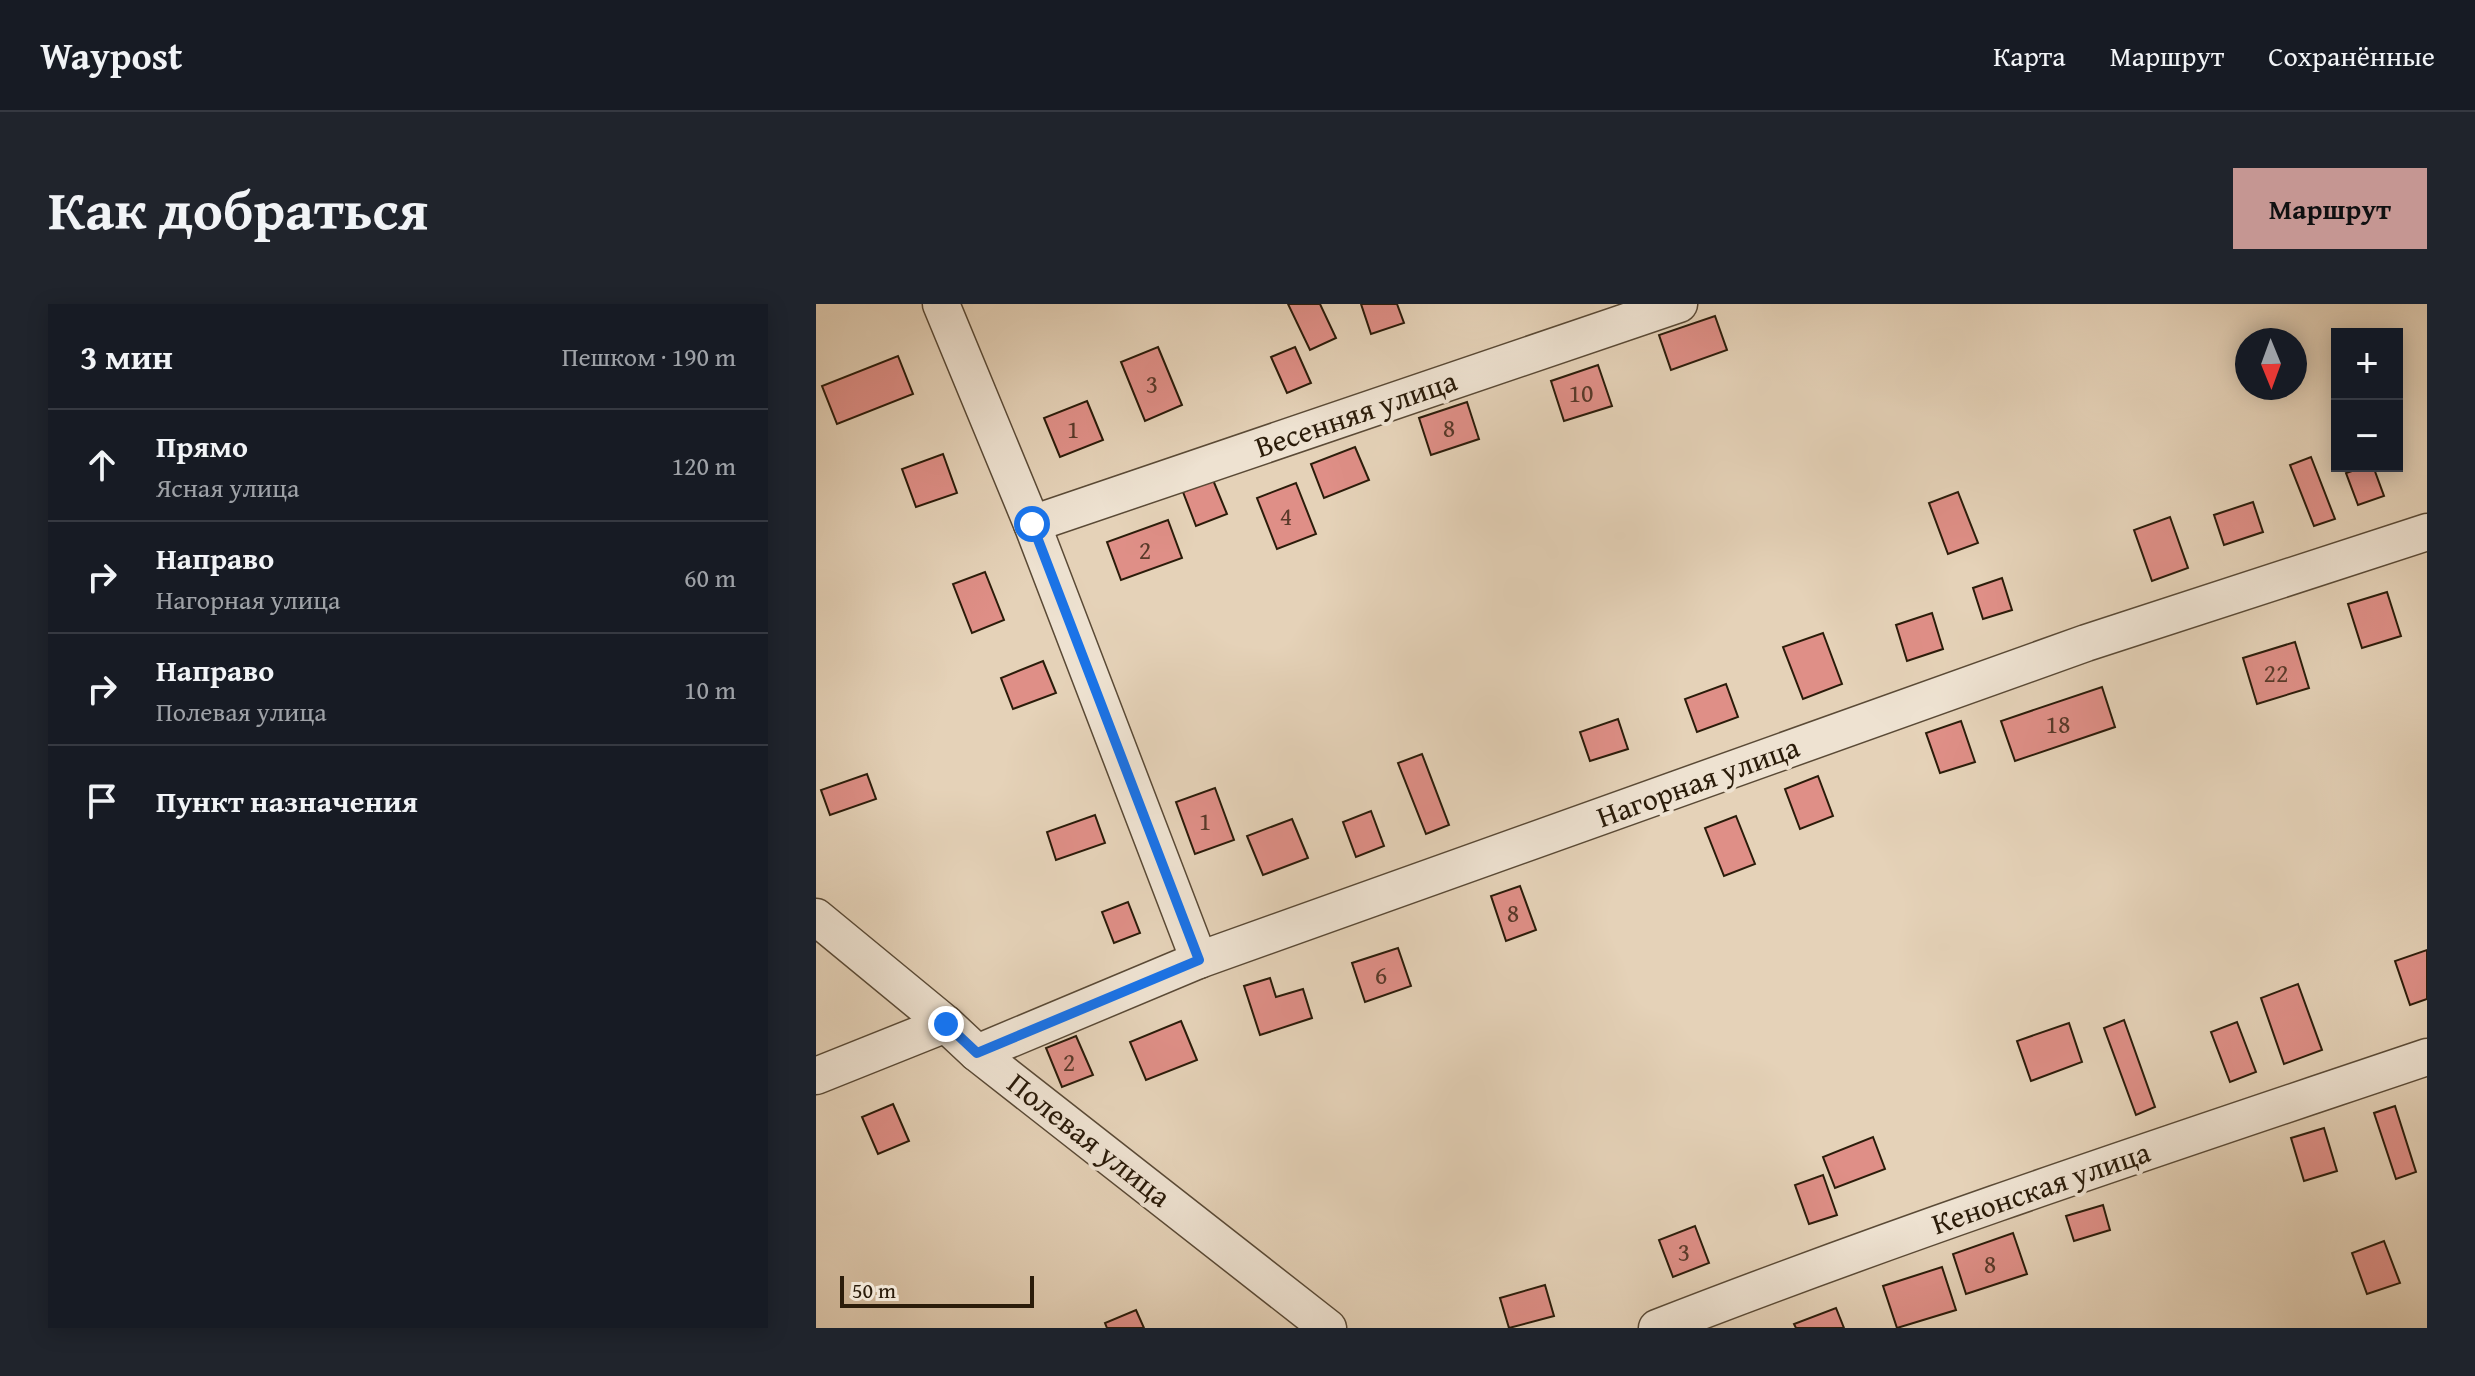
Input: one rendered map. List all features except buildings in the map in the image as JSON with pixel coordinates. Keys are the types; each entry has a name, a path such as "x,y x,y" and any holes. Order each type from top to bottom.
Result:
{"street":[{"path":"941,304 1032,524 1199,960"},
{"name":"Весенняя улица","path":"1032,524 1679,304"},
{"name":"Нагорная улица","path":"977,1053 1199,960 2086,643 2427,532"},
{"name":"Полевая улица","path":"816,917 977,1053 1328,1328"},
{"path":"816,1076 946,1024"},
{"name":"Кенонская улица","path":"1657,1328 2057,1182 2427,1057"}],"route":[{"path":"946,1024 977,1053 1199,960 1032,524"}]}
